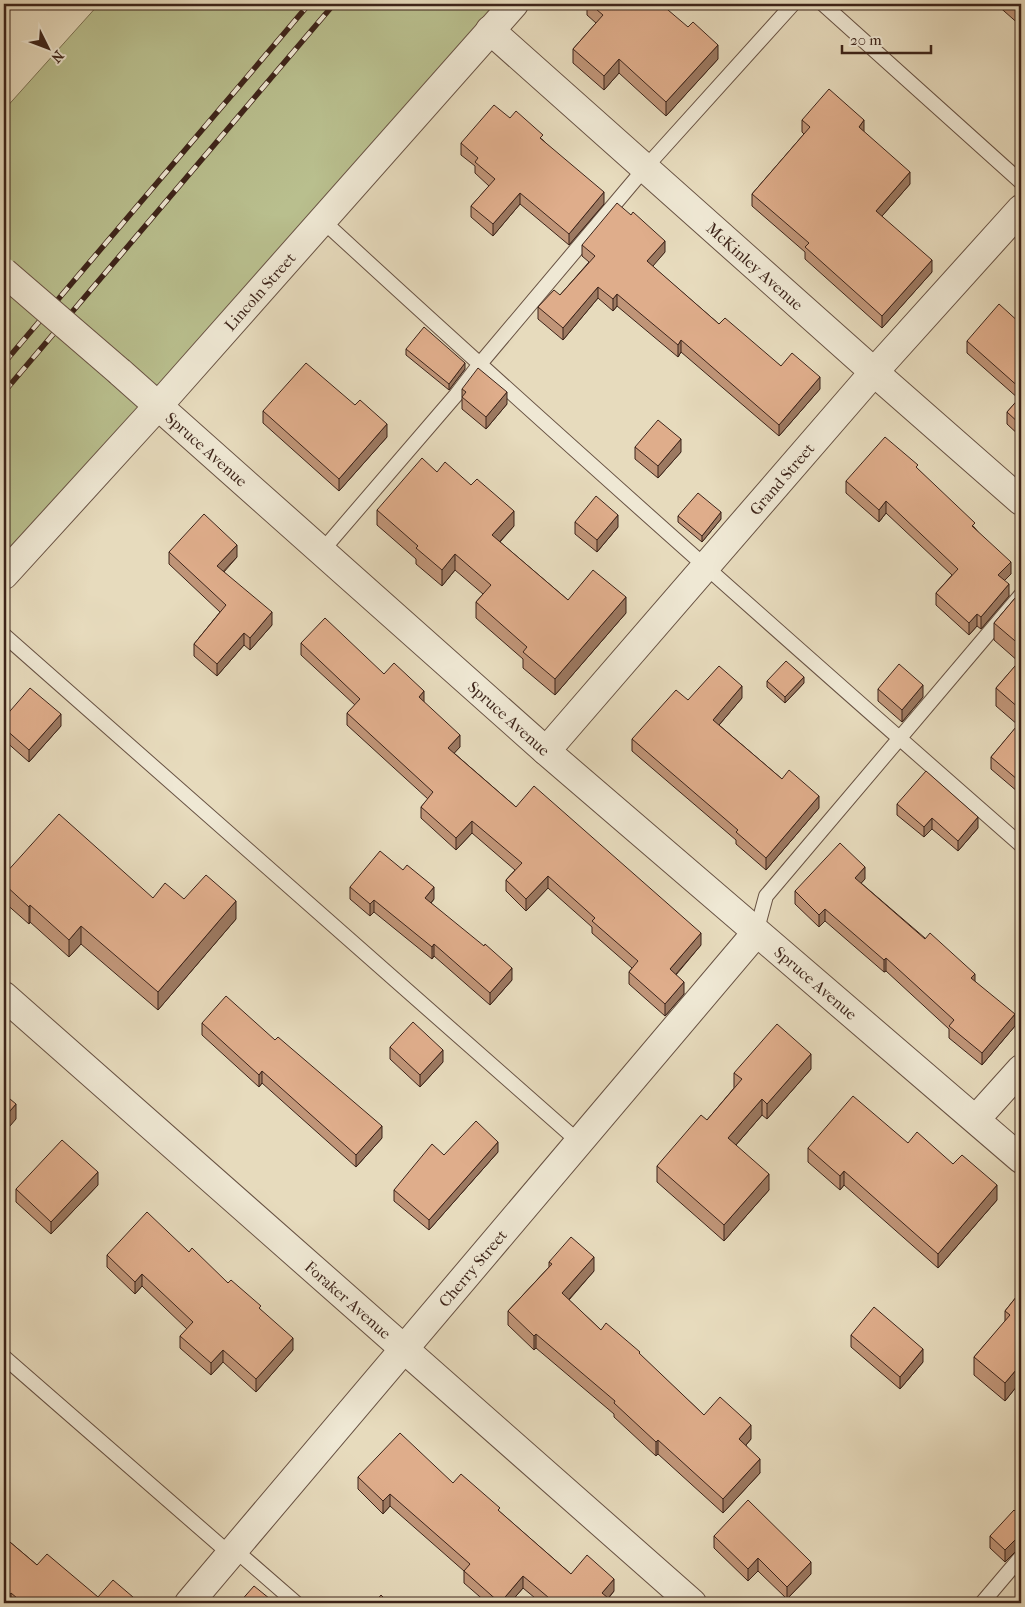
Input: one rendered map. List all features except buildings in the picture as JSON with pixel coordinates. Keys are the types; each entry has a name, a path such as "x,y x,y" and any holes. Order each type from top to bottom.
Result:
{"street":[{"name":"Lincoln Street","path":"4,575 158,406 514,4"},
{"name":"McKinley Avenue","path":"490,30 1021,501"},
{"name":"Grand Street","path":"546,751 874,372 1021,209"},
{"name":"Spruce Avenue","path":"4,272 120,372 546,751 1021,1159"},
{"name":"Cherry Street","path":"189,1603 756,933"},
{"name":"Foraker Avenue","path":"4,996 692,1603"},
{"path":"976,1119 1021,1069"}],"lane":[{"path":"321,552 456,395 478,365 645,168 794,4"},
{"path":"823,4 1021,182"},
{"path":"322,220 478,365 704,568 1021,845"},
{"path":"756,933 766,896 1021,595"},
{"path":"4,635 579,1142"},
{"path":"4,1357 232,1552 296,1603"},
{"path":"982,1603 1021,1557"}],"green space":[{"path":"99,4 514,4 4,575 4,110"}],"railway":[{"path":"4,363 309,4"},
{"path":"4,392 334,4"}]}
